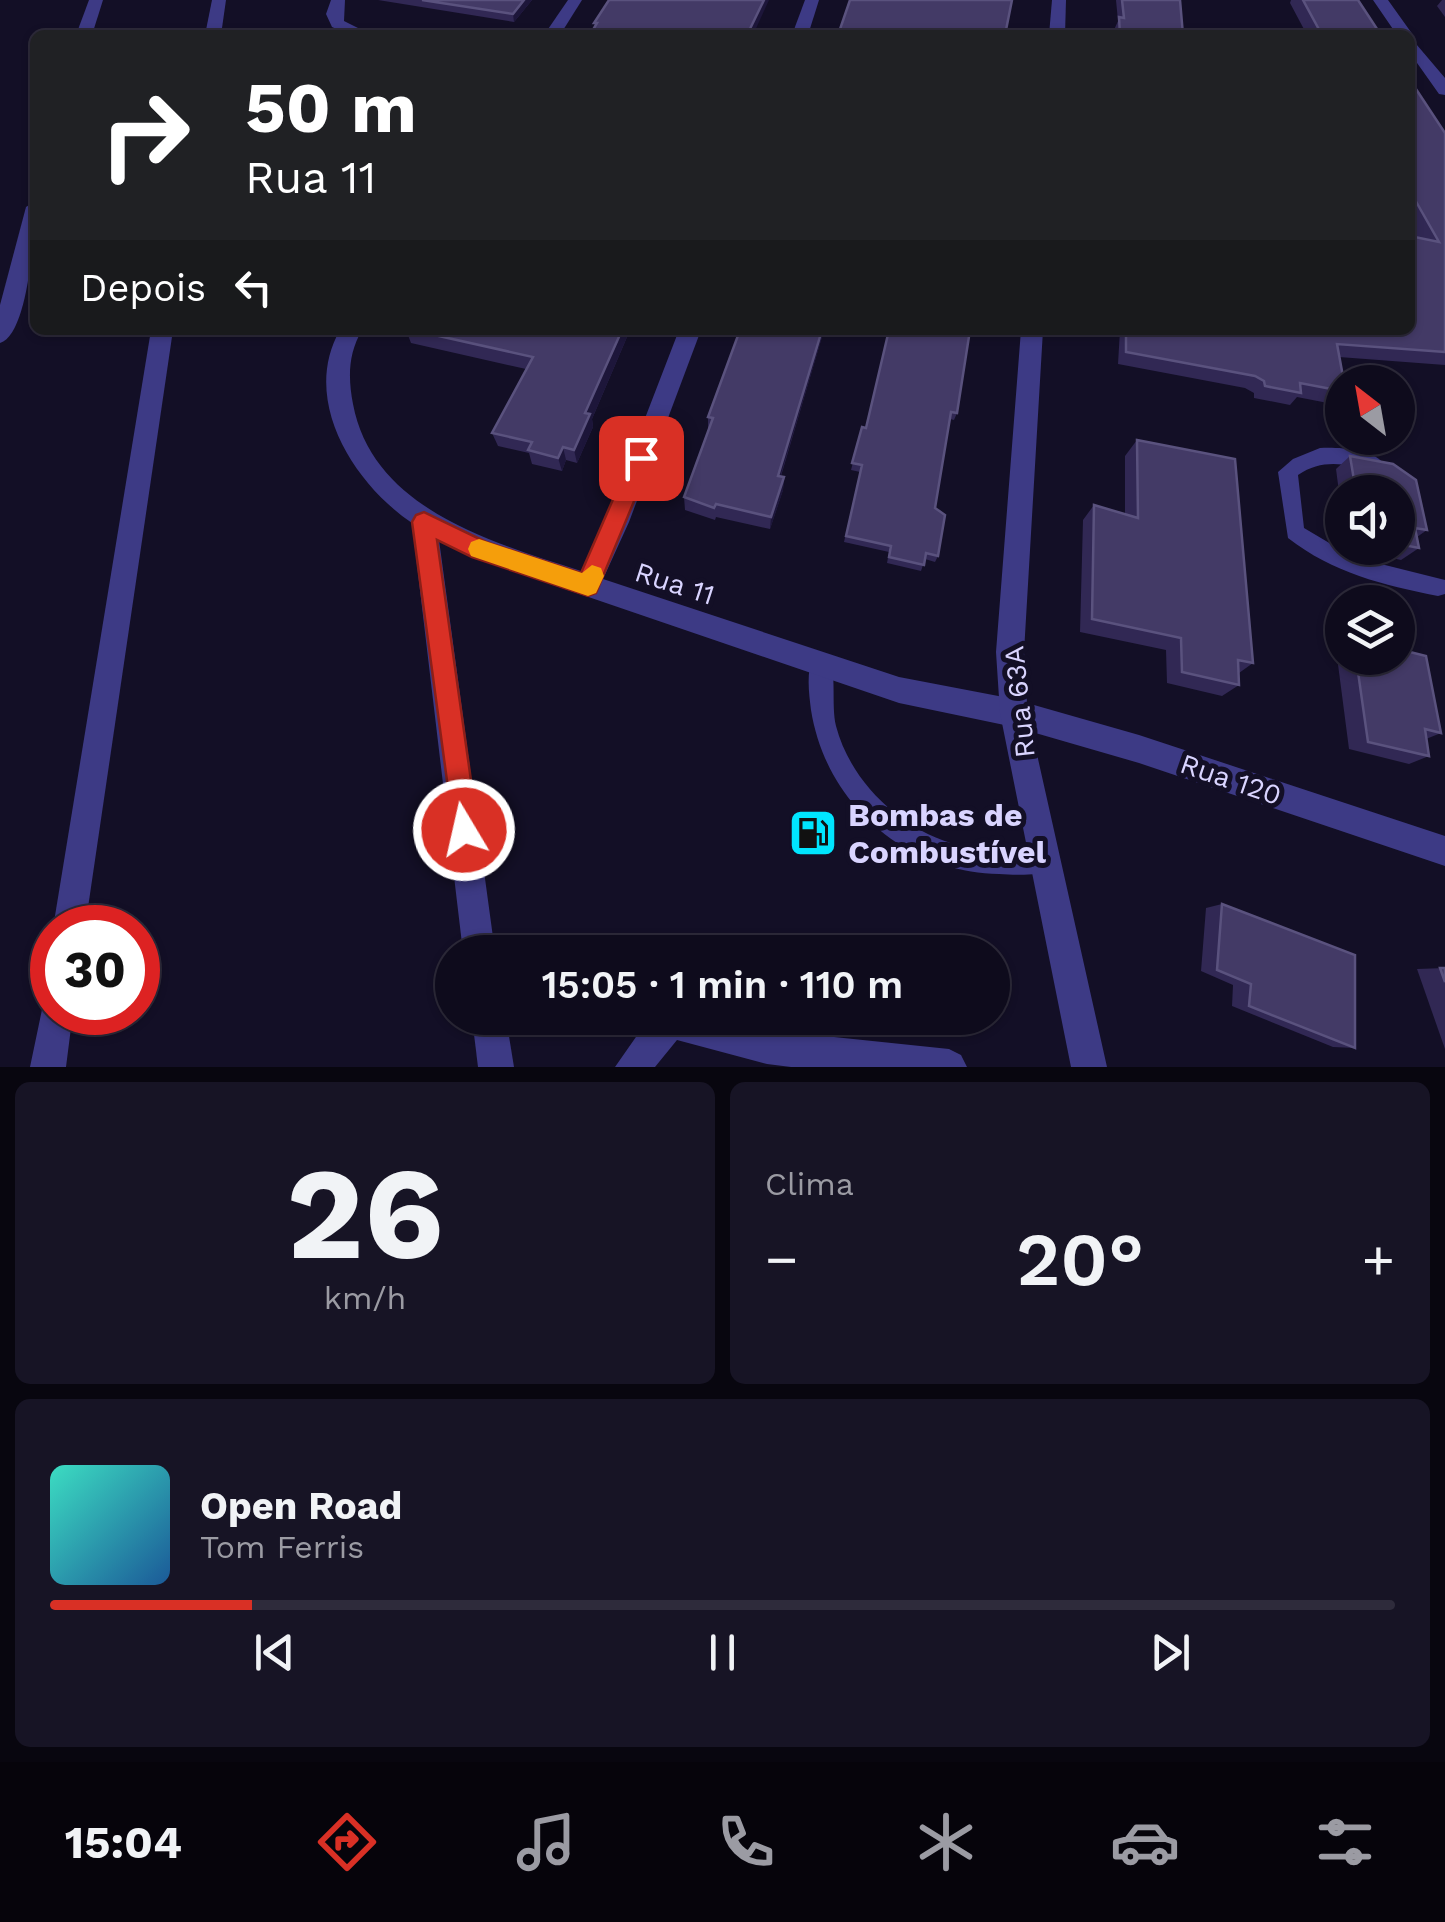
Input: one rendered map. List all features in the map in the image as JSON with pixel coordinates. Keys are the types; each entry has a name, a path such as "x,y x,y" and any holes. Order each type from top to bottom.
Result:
{"street":[{"path":"86,30 96,0"},
{"path":"214,30 219,0"},
{"path":"338,0 336,24 351,30"},
{"path":"555,30 575,0"},
{"path":"802,30 812,0"},
{"path":"1056,30 1059,0"},
{"path":"1380,0 1401,30"},
{"path":"1415,49 1445,90"},
{"path":"0,334 18,283 30,229"},
{"path":"74,905 161,335"},
{"name":"Rua 11","path":"349,335 337,368 341,413 361,459 386,492 424,522 480,550 898,690 1014,713"},
{"path":"588,586 617,522 688,335"},
{"name":"Rua 63A","path":"1032,335 1010,652 1014,713 1090,1067"},
{"path":"424,522 482,935"},
{"name":"Rua 120","path":"1014,713 1139,748 1445,851"},
{"path":"48,1067 53,1035"},
{"path":"491,1035 496,1067"},
{"path":"632,1067 654,1035"},
{"path":"723,1035 767,1047 949,1067"}],"lane":[{"path":"1387,465 1328,453 1307,458 1288,472 1295,532 1320,553 1355,569 1438,587"},
{"path":"821,664 817,696 830,745 852,784 885,820 913,840 948,855 984,862 1044,861"}],"building":[{"path":"422,0 524,0 513,14"},
{"path":"609,0 764,0 749,30 593,30"},
{"path":"850,0 1012,0 1006,30 840,30"},
{"path":"1122,0 1180,0 1183,30 1120,30 1119,17 1124,18"},
{"path":"1303,0 1358,0 1378,30 1319,30"},
{"path":"1415,88 1445,133 1445,352 1337,344 1341,365 1325,365 1325,388 1300,383 1301,393 1265,386 1255,376 1126,352 1126,335 1415,335 1415,237 1439,242 1415,200"},
{"path":"434,335 620,335 585,413 590,414 574,450 563,447 558,458 528,450 532,442 492,433 533,357"},
{"path":"738,335 820,335 778,476 784,477 771,517 716,504 714,508 684,497 713,418 708,417"},
{"path":"888,335 969,335 957,413 951,412 935,508 945,515 938,556 926,553 924,565 889,557 891,546 846,536 862,465 852,463 862,427 866,428"},
{"path":"1137,440 1235,459 1253,663 1238,660 1239,685 1182,672 1181,638 1092,619 1094,505 1138,518"},
{"path":"1350,456 1393,464 1409,475 1353,475"},
{"path":"1415,479 1416,480 1427,530 1415,528"},
{"path":"1415,653 1426,656 1441,733 1425,729 1429,756 1368,742 1358,675 1415,675"},
{"path":"1222,904 1355,955 1355,1048 1249,1006 1251,984 1217,970"}],"slow traffic":[{"path":"479,549 588,586 592,576"}],"place":[{"name":"Bombas de Combustível","path":"813,833"}],"route":[{"path":"464,830 424,522 480,550 588,586 641,458"}]}
